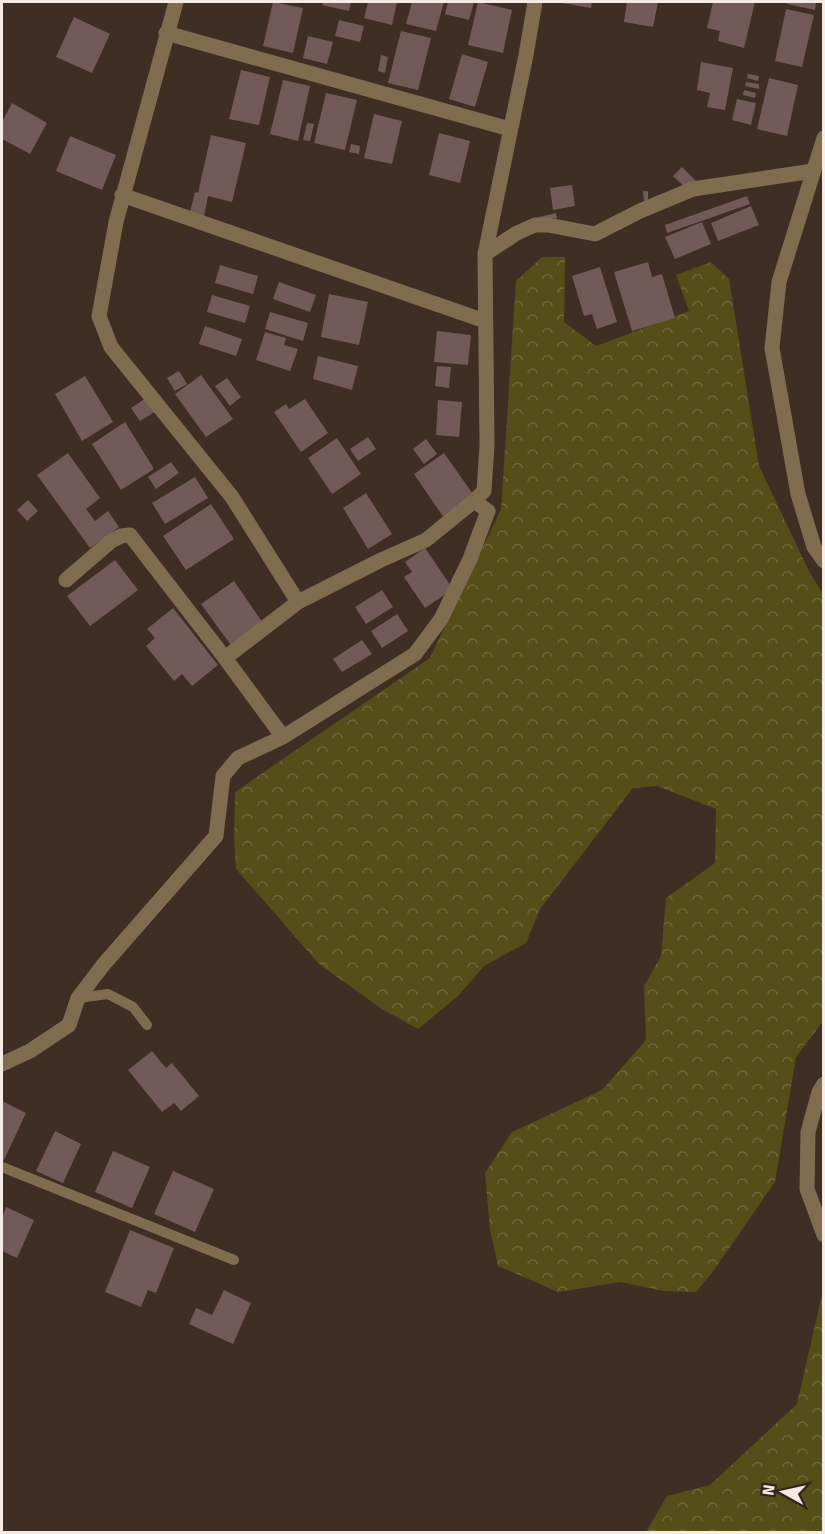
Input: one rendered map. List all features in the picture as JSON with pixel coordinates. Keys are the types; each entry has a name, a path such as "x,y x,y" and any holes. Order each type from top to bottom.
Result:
{"street":[{"path":"176,2 116,222 99,316 111,347 232,497 298,602"},
{"path":"225,658 298,602 426,540 474,501 484,490 487,445 485,254 535,2"},
{"path":"166,33 510,129"},
{"path":"824,138 779,282 772,348 798,494 814,547 824,561"},
{"path":"485,254 517,233 535,225 548,225 595,234 640,211 693,189 813,171"},
{"path":"123,195 486,321"},
{"path":"2,1065 30,1051 69,1024 78,998 104,964 216,836 223,776 238,758 283,737 415,654 441,619 470,559 488,511 474,501"},
{"path":"66,580 111,542 121,536 130,535 283,737"},
{"path":"824,1084 819,1092 808,1132 807,1189 824,1235"}],"lane":[{"path":"78,998 108,994 133,1006 147,1025"},
{"path":"2,1167 234,1260"}],"green space":[{"path":"542,257 565,257 564,322 596,346 689,311 676,275 711,262 729,279 759,466 809,571 823,594 824,1020 796,1057 775,1182 696,1292 663,1291 620,1282 558,1292 498,1266 490,1229 485,1173 512,1132 602,1090 646,1040 644,986 661,956 666,898 715,863 716,809 657,786 633,788 540,909 526,943 484,966 458,996 418,1029 382,1009 319,964 236,869 235,792 430,658 501,509 516,281"},
{"path":"823,1290 823,1532 646,1532 667,1496 710,1485 797,1404"}],"building":[{"path":"273,2 303,8 293,53 263,46"},
{"path":"323,2 351,2 349,11 322,5"},
{"path":"368,2 397,2 392,25 364,18"},
{"path":"412,2 444,2 436,31 406,24"},
{"path":"448,2 474,2 469,20 445,14"},
{"path":"478,2 512,10 503,53 468,45"},
{"path":"562,2 592,2 591,8"},
{"path":"627,2 658,2 653,27 624,22"},
{"path":"713,2 755,2 744,48 718,41 720,31 707,28"},
{"path":"787,2 816,2 815,10 787,4"},
{"path":"786,9 814,15 802,67 775,61"},
{"path":"74,17 110,34 92,73 56,57"},
{"path":"339,20 364,26 360,42 335,36"},
{"path":"401,31 431,38 418,90 388,83"},
{"path":"308,36 333,42 327,64 303,58"},
{"path":"462,54 488,62 475,107 449,99"},
{"path":"381,55 388,57 385,73 378,71"},
{"path":"701,62 733,68 725,110 707,107 710,93 697,90"},
{"path":"241,70 270,77 259,125 229,119"},
{"path":"748,74 759,76 758,81 747,78"},
{"path":"769,78 798,85 787,136 757,129"},
{"path":"283,80 310,86 298,141 270,134"},
{"path":"746,82 759,84 759,89 745,86"},
{"path":"744,90 756,93 755,98 743,95"},
{"path":"326,93 357,100 345,150 314,143"},
{"path":"737,99 756,103 751,125 732,120"},
{"path":"12,103 47,123 30,154 2,139 2,122"},
{"path":"374,114 402,121 392,164 364,158"},
{"path":"307,123 314,124 310,141 303,140"},
{"path":"439,133 470,141 460,183 429,175"},
{"path":"211,135 246,143 232,202 208,196 204,216 190,212 195,192 198,193"},
{"path":"70,136 116,155 102,190 56,171"},
{"path":"351,144 360,146 359,154 349,152"},
{"path":"682,167 702,187 694,196 673,176"},
{"path":"572,185 575,206 553,210 550,188"},
{"path":"643,191 648,191 648,200 644,201"},
{"path":"747,196 750,204 667,233 665,225"},
{"path":"751,206 759,225 718,241 711,223"},
{"path":"556,213 557,218 541,222 539,217"},
{"path":"702,222 711,244 675,259 665,237"},
{"path":"648,262 652,277 662,274 675,318 632,331 614,272"},
{"path":"220,265 258,276 253,294 215,283"},
{"path":"600,267 617,322 597,329 592,314 584,316 572,276"},
{"path":"279,282 316,295 310,312 273,299"},
{"path":"329,294 368,302 359,345 321,337"},
{"path":"212,295 250,306 245,323 207,312"},
{"path":"270,312 308,323 303,341 265,329"},
{"path":"205,326 242,339 236,356 199,344"},
{"path":"437,331 471,335 468,365 434,362"},
{"path":"265,332 286,338 284,345 298,349 290,371 256,360"},
{"path":"318,356 358,366 352,390 313,379"},
{"path":"437,366 451,367 449,388 435,386"},
{"path":"179,371 187,384 175,391 167,378"},
{"path":"201,375 233,419 206,437 175,394"},
{"path":"85,376 113,422 82,441 55,394"},
{"path":"227,378 241,397 230,406 215,386"},
{"path":"149,396 158,410 140,421 131,408"},
{"path":"305,399 328,433 301,452 274,412 286,404 289,409"},
{"path":"438,400 462,402 459,437 436,435"},
{"path":"125,422 154,469 121,490 92,444"},
{"path":"368,437 376,449 358,461 350,449"},
{"path":"337,438 361,474 332,494 308,458"},
{"path":"426,439 437,454 424,464 413,449"},
{"path":"68,453 100,498 86,509 95,521 108,511 119,527 90,548 37,475"},
{"path":"444,453 475,497 444,518 414,474"},
{"path":"171,462 179,473 156,489 148,477"},
{"path":"195,477 208,498 165,524 152,503"},
{"path":"366,493 392,534 368,549 343,508"},
{"path":"28,500 38,511 27,521 17,510"},
{"path":"211,504 234,539 186,570 163,536"},
{"path":"425,548 453,589 425,608 404,577 412,572 405,562"},
{"path":"115,560 138,590 90,626 67,596"},
{"path":"234,581 265,626 233,648 201,604"},
{"path":"382,590 393,607 366,624 355,607"},
{"path":"173,608 218,665 192,686 182,674 174,681 146,646 155,638 147,629"},
{"path":"397,614 408,631 382,648 371,631"},
{"path":"362,640 372,654 342,672 333,659"},
{"path":"152,1051 166,1068 172,1063 199,1096 181,1111 174,1103 162,1112 128,1070"},
{"path":"2,1101 26,1113 3,1162 2,1161"},
{"path":"55,1131 81,1144 63,1183 36,1171"},
{"path":"113,1151 150,1167 132,1208 95,1192"},
{"path":"173,1171 214,1189 195,1232 154,1214"},
{"path":"6,1207 34,1220 17,1258 2,1251 2,1218"},
{"path":"130,1230 174,1248 156,1293 148,1290 141,1307 105,1292"},
{"path":"224,1290 251,1303 233,1344 189,1324 196,1308 212,1315"}]}
